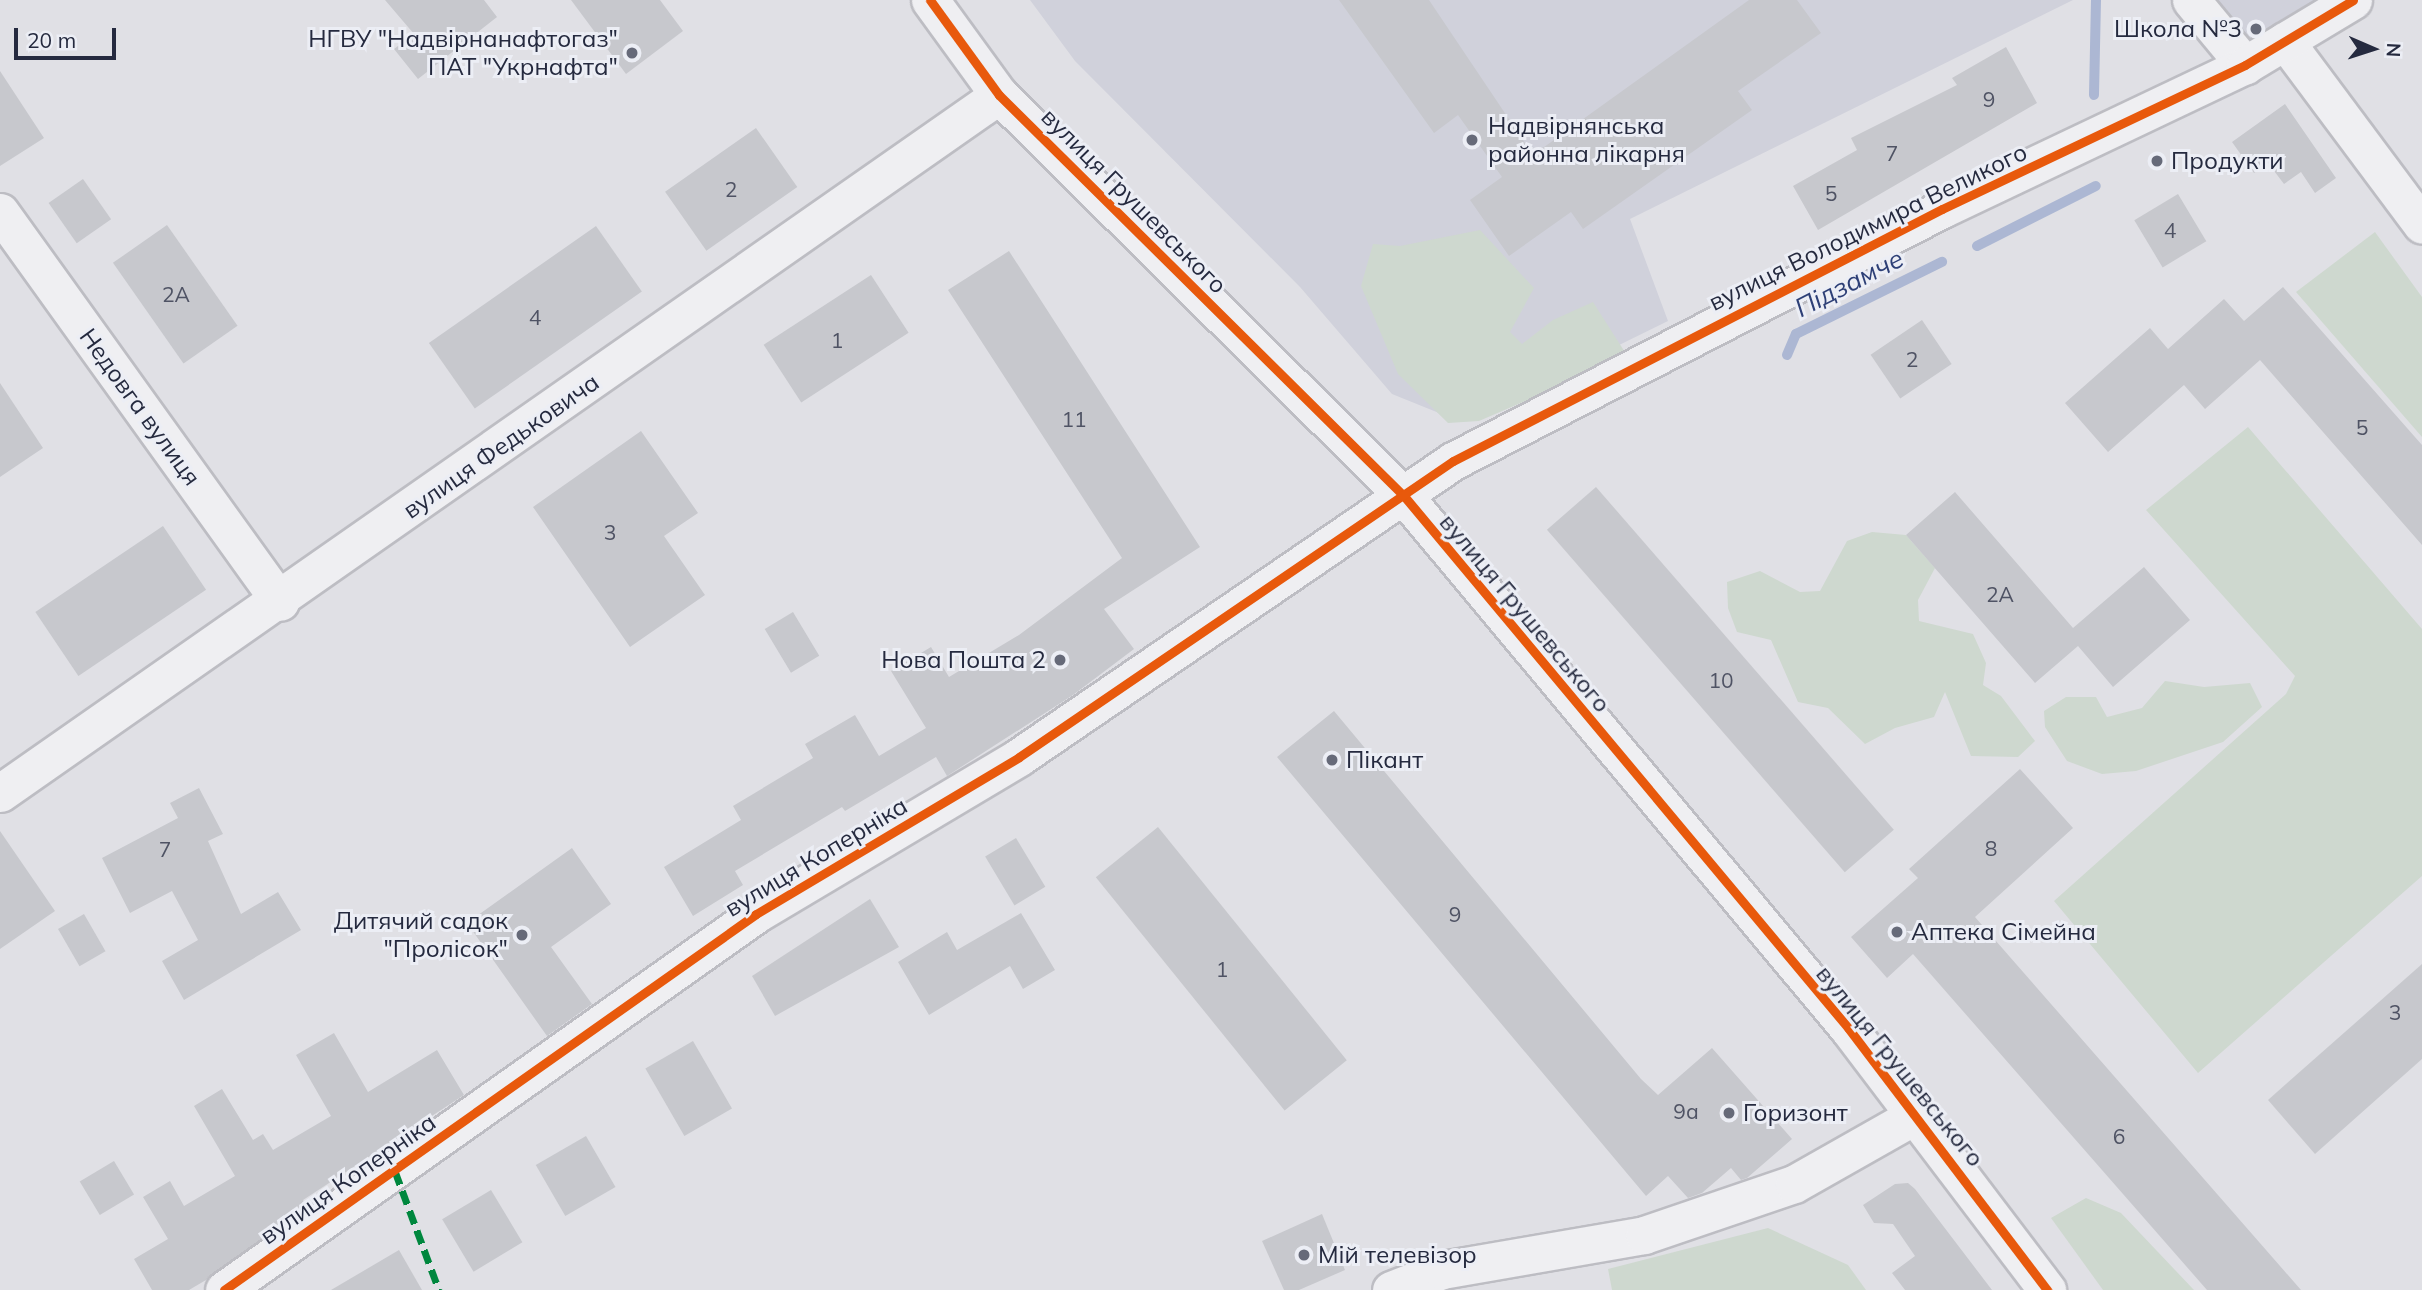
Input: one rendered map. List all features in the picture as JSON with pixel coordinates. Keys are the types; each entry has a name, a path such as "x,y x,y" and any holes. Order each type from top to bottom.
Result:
{"street":[{"name":"вулиця Грушевського","path":"930,0 999,95 1404,496 1916,1115 2047,1290"},
{"path":"2191,0 2245,65"},
{"name":"вулиця Володимира Великого","path":"1404,496 1453,461 1567,399 2061,152 2245,65 2353,0"},
{"path":"2285,41 2422,225"},
{"name":"вулиця Федьковича","path":"0,793 280,602 999,95"},
{"name":"Недовга вулиця","path":"0,212 280,602"},
{"name":"вулиця Коперніка","path":"224,1290 756,914 1018,757 1404,496"},
{"path":"1391,1290 1442,1269 1644,1235 1794,1184 1916,1115"}],"shaded area":[{"name":"Надвірнянська районна лікарня","path":"1030,0 2073,0 1630,219 1668,321 1495,406 1439,413 1392,394 1300,287 1075,61"},
{"name":"Школа №3","path":"2194,0 2341,0 2245,57"},
{"path":"1480,230 1534,288 1510,332 1522,344 1553,320 1593,302 1628,357 1479,421 1448,423 1398,374 1361,286 1373,244 1400,246"},
{"path":"2375,232 2422,297 2422,437 2296,292"},
{"path":"2248,427 2422,629 2422,876 2198,1073 2054,901 2286,694 2295,676 2146,510"},
{"path":"1872,532 1906,535 1935,568 1918,600 1919,621 1973,634 1986,663 1983,685 2001,696 2035,741 2018,757 1971,756 1945,692 1934,717 1895,728 1865,744 1828,708 1798,702 1771,640 1737,632 1728,608 1727,582 1760,571 1800,592 1820,591 1847,541"},
{"path":"2165,681 2204,687 2250,683 2262,707 2223,742 2136,771 2102,774 2067,761 2045,727 2044,711 2066,697 2096,697 2107,717 2142,708"},
{"path":"2086,1198 2121,1213 2194,1290 2103,1290 2051,1218"},
{"path":"1768,1228 1848,1265 1866,1290 1612,1290 1608,1269"}],"building":[{"path":"385,0 484,0 497,17 418,79 394,49 414,34"},
{"name":"НГВУ \"Надвірнанафтогаз\" ПАТ \"Укрнафта\"","path":"571,0 660,0 683,31 626,74"},
{"path":"1339,0 1429,0 1533,155 1749,0 1797,0 1821,33 1738,91 1752,110 1583,229 1571,212 1509,256 1470,200 1502,177 1458,115 1434,133"},
{"path":"2006,47 2037,103 1818,230 1793,186 1857,150 1851,138 1957,85 1952,78"},
{"path":"0,71 44,138 0,166"},
{"path":"2285,104 2336,178 2315,193 2301,172 2284,184 2268,163 2254,173 2232,142"},
{"path":"756,128 797,187 706,251 665,192"},
{"path":"83,179 111,219 77,243 49,203"},
{"path":"2178,194 2206,241 2163,267 2134,220"},
{"path":"167,225 238,326 183,364 113,263"},
{"path":"596,226 642,292 475,409 429,343"},
{"path":"1009,251 1200,547 1104,609 1134,649 1073,695 947,776 936,757 845,811 842,807 735,871 743,885 693,916 664,867 741,820 733,806 813,758 805,744 855,715 879,756 926,728 891,671 931,647 949,677 1019,635 1122,558 948,290"},
{"path":"871,275 909,333 801,403 764,345"},
{"path":"2283,287 2422,445 2422,545 2260,360 2205,409 2184,385 2108,452 2065,403 2150,328 2168,349 2224,299 2244,321"},
{"path":"1922,320 1952,364 1900,399 1871,355"},
{"path":"0,383 43,448 0,477"},
{"path":"641,431 698,513 664,536 705,595 630,647 533,507"},
{"path":"1596,487 1894,830 1845,872 1547,530"},
{"path":"1955,492 2073,628 2144,567 2190,620 2113,687 2078,646 2035,683 1906,535"},
{"path":"163,526 206,590 78,676 35,612"},
{"path":"793,612 819,656 791,673 765,629"},
{"path":"1334,711 1641,1079 1658,1095 1712,1048 1792,1139 1747,1178 1741,1180 1731,1168 1702,1193 1688,1198 1668,1176 1646,1196 1277,757"},
{"path":"2020,769 2073,828 1975,917 2301,1290 2207,1290 1913,954 1887,978 1851,937 1918,878 1909,869"},
{"path":"199,788 223,834 208,841 241,914 278,892 301,930 184,1000 162,961 198,940 172,891 130,913 102,858 178,818 170,803"},
{"path":"1158,827 1347,1060 1285,1110 1096,877"},
{"path":"0,831 55,911 0,949"},
{"path":"1016,838 1045,887 1014,905 985,857"},
{"name":"Дитячий садок \"Пролісок\"","path":"572,848 611,904 551,947 592,1004 547,1036 467,923"},
{"path":"870,899 899,947 775,1016 752,976"},
{"path":"1021,913 1055,970 1023,989 1010,966 929,1015 898,962 947,932 957,950"},
{"path":"84,914 106,951 80,966 58,929"},
{"path":"2422,964 2422,1059 2315,1154 2268,1100"},
{"path":"334,1033 368,1092 437,1050 464,1095 303,1200 306,1206 206,1280 189,1290 152,1290 134,1259 168,1239 143,1197 170,1181 184,1206 235,1176 194,1106 222,1089 253,1140 263,1134 273,1150 331,1116 296,1055"},
{"path":"693,1041 732,1109 684,1136 645,1068"},
{"path":"586,1136 616,1187 565,1216 536,1165"},
{"path":"114,1161 134,1194 100,1215 80,1182"},
{"path":"1908,1183 1992,1290 1905,1290 1892,1273 1915,1256 1893,1224 1874,1223 1863,1205 1895,1184"},
{"path":"491,1190 522,1242 474,1272 442,1219"},
{"name":"Мій телевізор","path":"1322,1214 1345,1270 1299,1290 1284,1290 1262,1241"},
{"path":"399,1250 422,1290 331,1290"}],"waterway":[{"name":"Підзамче","path":"2094,95 2096,0"},
{"name":"Підзамче","path":"1977,246 2096,186"},
{"name":"Підзамче","path":"1787,355 1796,334 1942,262"}],"marked path":[{"path":"395,1171 439,1290"}],"cycle path":[{"path":"930,0 999,95 1404,496 1849,1029 2047,1290"},
{"path":"224,1290 756,914 1019,757 1453,461 1942,209 2245,65 2353,0"}],"place":[{"name":"Школа №3","path":"2256,29"},
{"name":"НГВУ \"Надвірнанафтогаз\" ПАТ \"Укрнафта\"","path":"632,53"},
{"name":"Надвірнянська районна лікарня","path":"1472,140"},
{"name":"Продукти","path":"2157,161"},
{"name":"Нова Пошта 2","path":"1060,660"},
{"name":"Пікант","path":"1332,760"},
{"name":"Аптека Сімейна","path":"1897,932"},
{"name":"Дитячий садок \"Пролісок\"","path":"522,935"},
{"name":"Горизонт","path":"1729,1113"},
{"name":"Мій телевізор","path":"1304,1255"}]}
